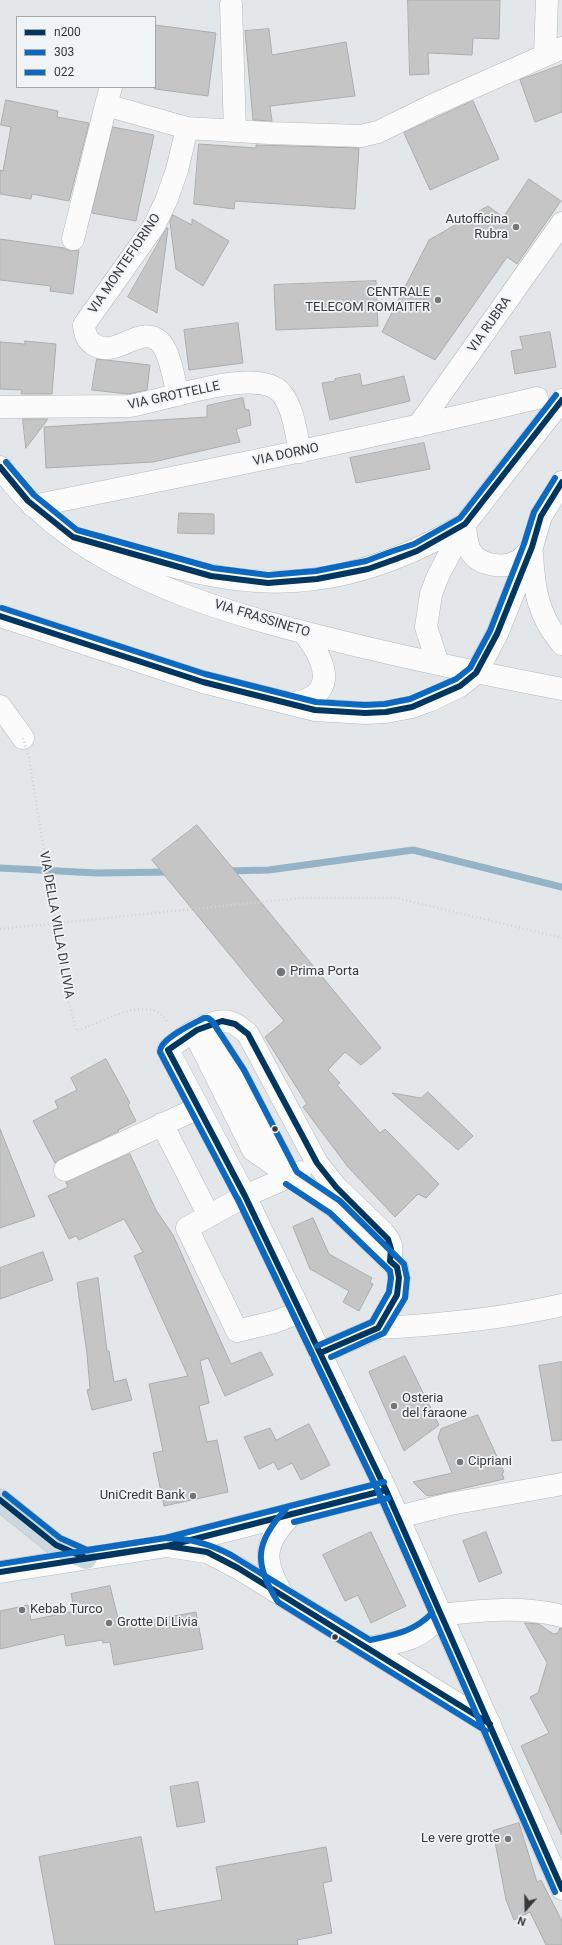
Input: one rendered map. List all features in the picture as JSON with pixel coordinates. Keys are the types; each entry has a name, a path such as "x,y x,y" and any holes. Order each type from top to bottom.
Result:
{"highway":[{"path":"0,1500 56,1545 86,1558"}],"street":[{"path":"73,239 108,96 187,128 352,137 370,135 554,51 547,0"},
{"path":"231,4 235,131"},
{"name":"VIA MONTEFIORINO","path":"178,395 166,350 158,340 144,337 135,338 122,346 104,348 89,341 85,334 84,325 154,226 166,200 177,170 187,128"},
{"name":"VIA RUBRA","path":"418,426 562,223"},
{"name":"VIA GROTTELLE","path":"0,408 129,406 148,404 192,391 239,382 259,382 272,386 282,393 289,407 300,452"},
{"name":"VIA DORNO","path":"33,506 300,452 537,398"},
{"path":"438,664 426,628 429,605 438,576 465,524 562,400"},
{"name":"VIA FRASSINETO","path":"0,467 17,490 33,506 73,538 105,559 142,579 206,602 303,632 476,673 562,689"},
{"path":"0,616 178,674 249,694 332,712 365,713 392,711 431,700 460,686 476,673 497,634 532,547 541,516 562,482"},
{"path":"73,538 211,576 252,581 291,582 342,575 368,569 416,551 465,524"},
{"path":"465,524 470,551 479,560 488,564 496,565 515,563 532,547"},
{"path":"532,547 534,588 538,602 550,628 562,644"},
{"path":"292,704 316,694 322,684 323,677 319,656 303,632"},
{"path":"0,706 23,738"},
{"path":"187,1037 222,1021 236,1024 248,1034 317,1163 336,1187 387,1236 392,1246 390,1261"},
{"path":"187,1037 198,1108 245,1196 386,1490 562,1889"},
{"path":"187,1037 237,1074 290,1177 335,1207 397,1267 398,1289 394,1301 378,1328"},
{"path":"65,1170 198,1108"},
{"path":"162,1124 209,1216"},
{"path":"301,1312 274,1322 237,1331 187,1228 245,1196 290,1177 317,1163"},
{"path":"320,1353 378,1328 439,1324 522,1314 562,1305"},
{"path":"398,1517 457,1503 562,1484"},
{"path":"0,1572 166,1546 386,1490"},
{"path":"291,1601 272,1575 268,1555 274,1534 292,1514"},
{"path":"166,1546 207,1552 227,1562 490,1724"},
{"path":"368,1648 409,1640 425,1632 441,1615 505,1610 540,1612 562,1616"}],"path":[{"name":"VIA DELLA VILLA DI LIVIA","path":"23,738 29,758 69,1004 76,1031 102,1020 135,1010 148,1009 160,1014 187,1037"},
{"path":"0,930 300,898 397,898 562,938"}],"building":[{"path":"408,0 500,0 499,39 473,38 472,55 428,53 429,74 410,75"},
{"path":"156,25 216,33 208,96 155,89"},
{"path":"269,29 272,55 346,42 355,96 270,106 272,121 253,120 245,31"},
{"path":"562,65 562,112 535,122 520,80"},
{"path":"6,100 58,111 57,117 89,123 69,201 32,194 31,199 0,194 0,170 3,171 11,127 1,125"},
{"path":"473,101 499,159 430,190 404,133"},
{"path":"113,127 154,135 136,221 92,213"},
{"path":"199,144 256,148 256,145 359,148 355,209 235,201 234,209 194,204"},
{"path":"529,179 561,201 517,264 507,257 435,360 382,332 429,240 488,206 503,217"},
{"path":"173,215 192,225 192,219 229,241 203,286 176,269 170,222"},
{"path":"168,228 157,313 128,297"},
{"path":"0,239 64,248 70,251 79,250 73,294 50,291 51,286 0,280"},
{"path":"376,281 378,326 276,330 274,285"},
{"path":"238,323 243,363 189,370 184,330"},
{"path":"550,332 556,367 515,374 511,351 523,349 520,337"},
{"path":"25,341 56,344 52,394 21,394 22,390 0,389 0,342 25,344"},
{"path":"97,359 150,365 147,390 128,394 92,390"},
{"path":"360,374 362,386 404,376 410,401 330,420 322,383"},
{"path":"243,398 245,409 249,410 251,425 236,429 240,442 153,462 46,468 44,427 207,417 207,406"},
{"path":"23,419 48,419 26,448"},
{"path":"424,443 430,469 356,483 350,458"},
{"path":"179,513 214,514 214,534 178,533"},
{"path":"197,825 381,1048 361,1065 345,1052 328,1070 340,1083 337,1085 380,1133 385,1129 439,1184 426,1198 418,1194 395,1217 348,1167 303,1107 307,1104 265,1037 284,1021 152,860"},
{"path":"106,1059 130,1103 128,1105 136,1121 118,1130 119,1131 60,1159 55,1163 33,1121 58,1108 55,1101 77,1090 71,1078"},
{"path":"428,1092 473,1136 458,1150 392,1093 421,1098"},
{"path":"0,1129 35,1216 0,1228"},
{"path":"130,1154 156,1210 173,1235 231,1364 261,1352 273,1375 225,1396 208,1358 200,1361 209,1403 199,1406 207,1442 217,1440 228,1492 164,1506 153,1453 163,1451 149,1384 188,1376 134,1256 143,1252 124,1219 79,1240 76,1236 69,1239 48,1196 68,1187 66,1182"},
{"path":"313,1218 329,1254 372,1278 370,1282 373,1284 359,1311 343,1302 349,1291 310,1269 293,1227"},
{"path":"43,1252 53,1280 0,1299 0,1268"},
{"path":"98,1278 107,1351 109,1351 114,1382 126,1379 132,1400 92,1410 87,1390 90,1389 87,1354 77,1283"},
{"path":"405,1356 439,1425 404,1451 369,1372"},
{"path":"562,1362 562,1440 552,1441 539,1366"},
{"path":"478,1415 504,1472 502,1473 504,1479 430,1496 426,1495 413,1482 452,1473 438,1438 441,1429"},
{"path":"309,1424 330,1465 301,1480 292,1463 278,1470 274,1462 259,1469 244,1437 270,1428 276,1440"},
{"path":"371,1532 406,1606 371,1623 358,1595 345,1601 323,1555"},
{"path":"486,1532 502,1573 479,1582 463,1541"},
{"path":"110,1586 120,1626 196,1612 203,1649 114,1665 110,1642 103,1643 102,1640 66,1646 64,1634 0,1649 0,1611 28,1605 31,1620 75,1611 71,1594"},
{"path":"525,1623 539,1624 553,1634 558,1633 560,1628 562,1629 562,1835 521,1746 549,1733 530,1697 538,1693 547,1663"},
{"path":"198,1782 205,1822 177,1827 170,1787"},
{"path":"519,1823 537,1882 541,1880 562,1921 562,1945 546,1945 530,1912 514,1920 506,1900 493,1831"},
{"path":"141,1837 155,1912 222,1900 216,1867 326,1847 332,1881 323,1883 332,1933 297,1940 298,1945 55,1945 39,1857"}],"waterway":[{"path":"226,871 269,870 413,850 562,887"},
{"path":"0,868 97,873 170,872"}],"transit line":[{"name":"022","path":"6,462 34,495 77,530 213,568 268,575 316,571 366,561 414,544 460,518 556,395"},
{"name":"n200","path":"0,467 28,501 73,537 211,576 268,583 317,579 368,569 396,559 417,551 465,524 562,400"},
{"name":"022","path":"2,608 205,674 316,702 365,705 385,704 410,699 456,679 470,668 490,631 524,544 534,512 555,478"},
{"name":"n200","path":"0,616 203,682 315,710 365,713 386,712 412,707 460,686 476,673 497,634 532,547 541,516 562,482"},
{"name":"022","path":"312,1354 238,1200 160,1052 161,1047 171,1037 204,1018 208,1018 212,1021 244,1070 297,1172 340,1201 404,1264 407,1278 405,1298 384,1333 331,1357"},
{"name":"n200","path":"222,1021 235,1024 248,1034 317,1163 336,1187 388,1239 391,1249 390,1261 397,1267 399,1278 397,1295 378,1328 320,1353 245,1196 168,1050 197,1030 222,1021"},
{"name":"303","path":"286,1184 330,1213 390,1271 391,1278 389,1292 372,1322 317,1346"},
{"name":"303","path":"238,1199 379,1493 555,1892"},
{"name":"n200","path":"320,1353 386,1490 562,1889"},
{"name":"022","path":"0,1564 166,1538 191,1540 231,1555 370,1640 403,1632 418,1625 432,1613 379,1493 314,1359"},
{"name":"022","path":"5,1494 60,1538 87,1550 165,1538 384,1482"},
{"name":"n200","path":"0,1500 56,1545 86,1558 167,1546 386,1490"},
{"name":"303","path":"294,1522 388,1498"},
{"name":"303","path":"286,1509 268,1532 263,1543 261,1553 261,1564 264,1576 278,1602 486,1731"},
{"name":"n200","path":"0,1572 167,1546 207,1552 238,1568 490,1724"}],"place":[{"name":"Autofficina Rubra","path":"516,227"},
{"name":"CENTRALE TELECOM ROMAITFR","path":"438,300"},
{"name":"Prima Porta","path":"281,972"},
{"name":"Osteria del faraone","path":"394,1406"},
{"name":"Cipriani","path":"460,1462"},
{"name":"UniCredit Bank","path":"193,1496"},
{"name":"Kebab Turco","path":"22,1610"},
{"name":"Grotte Di Livia","path":"109,1623"},
{"name":"Le vere grotte","path":"508,1839"}]}
